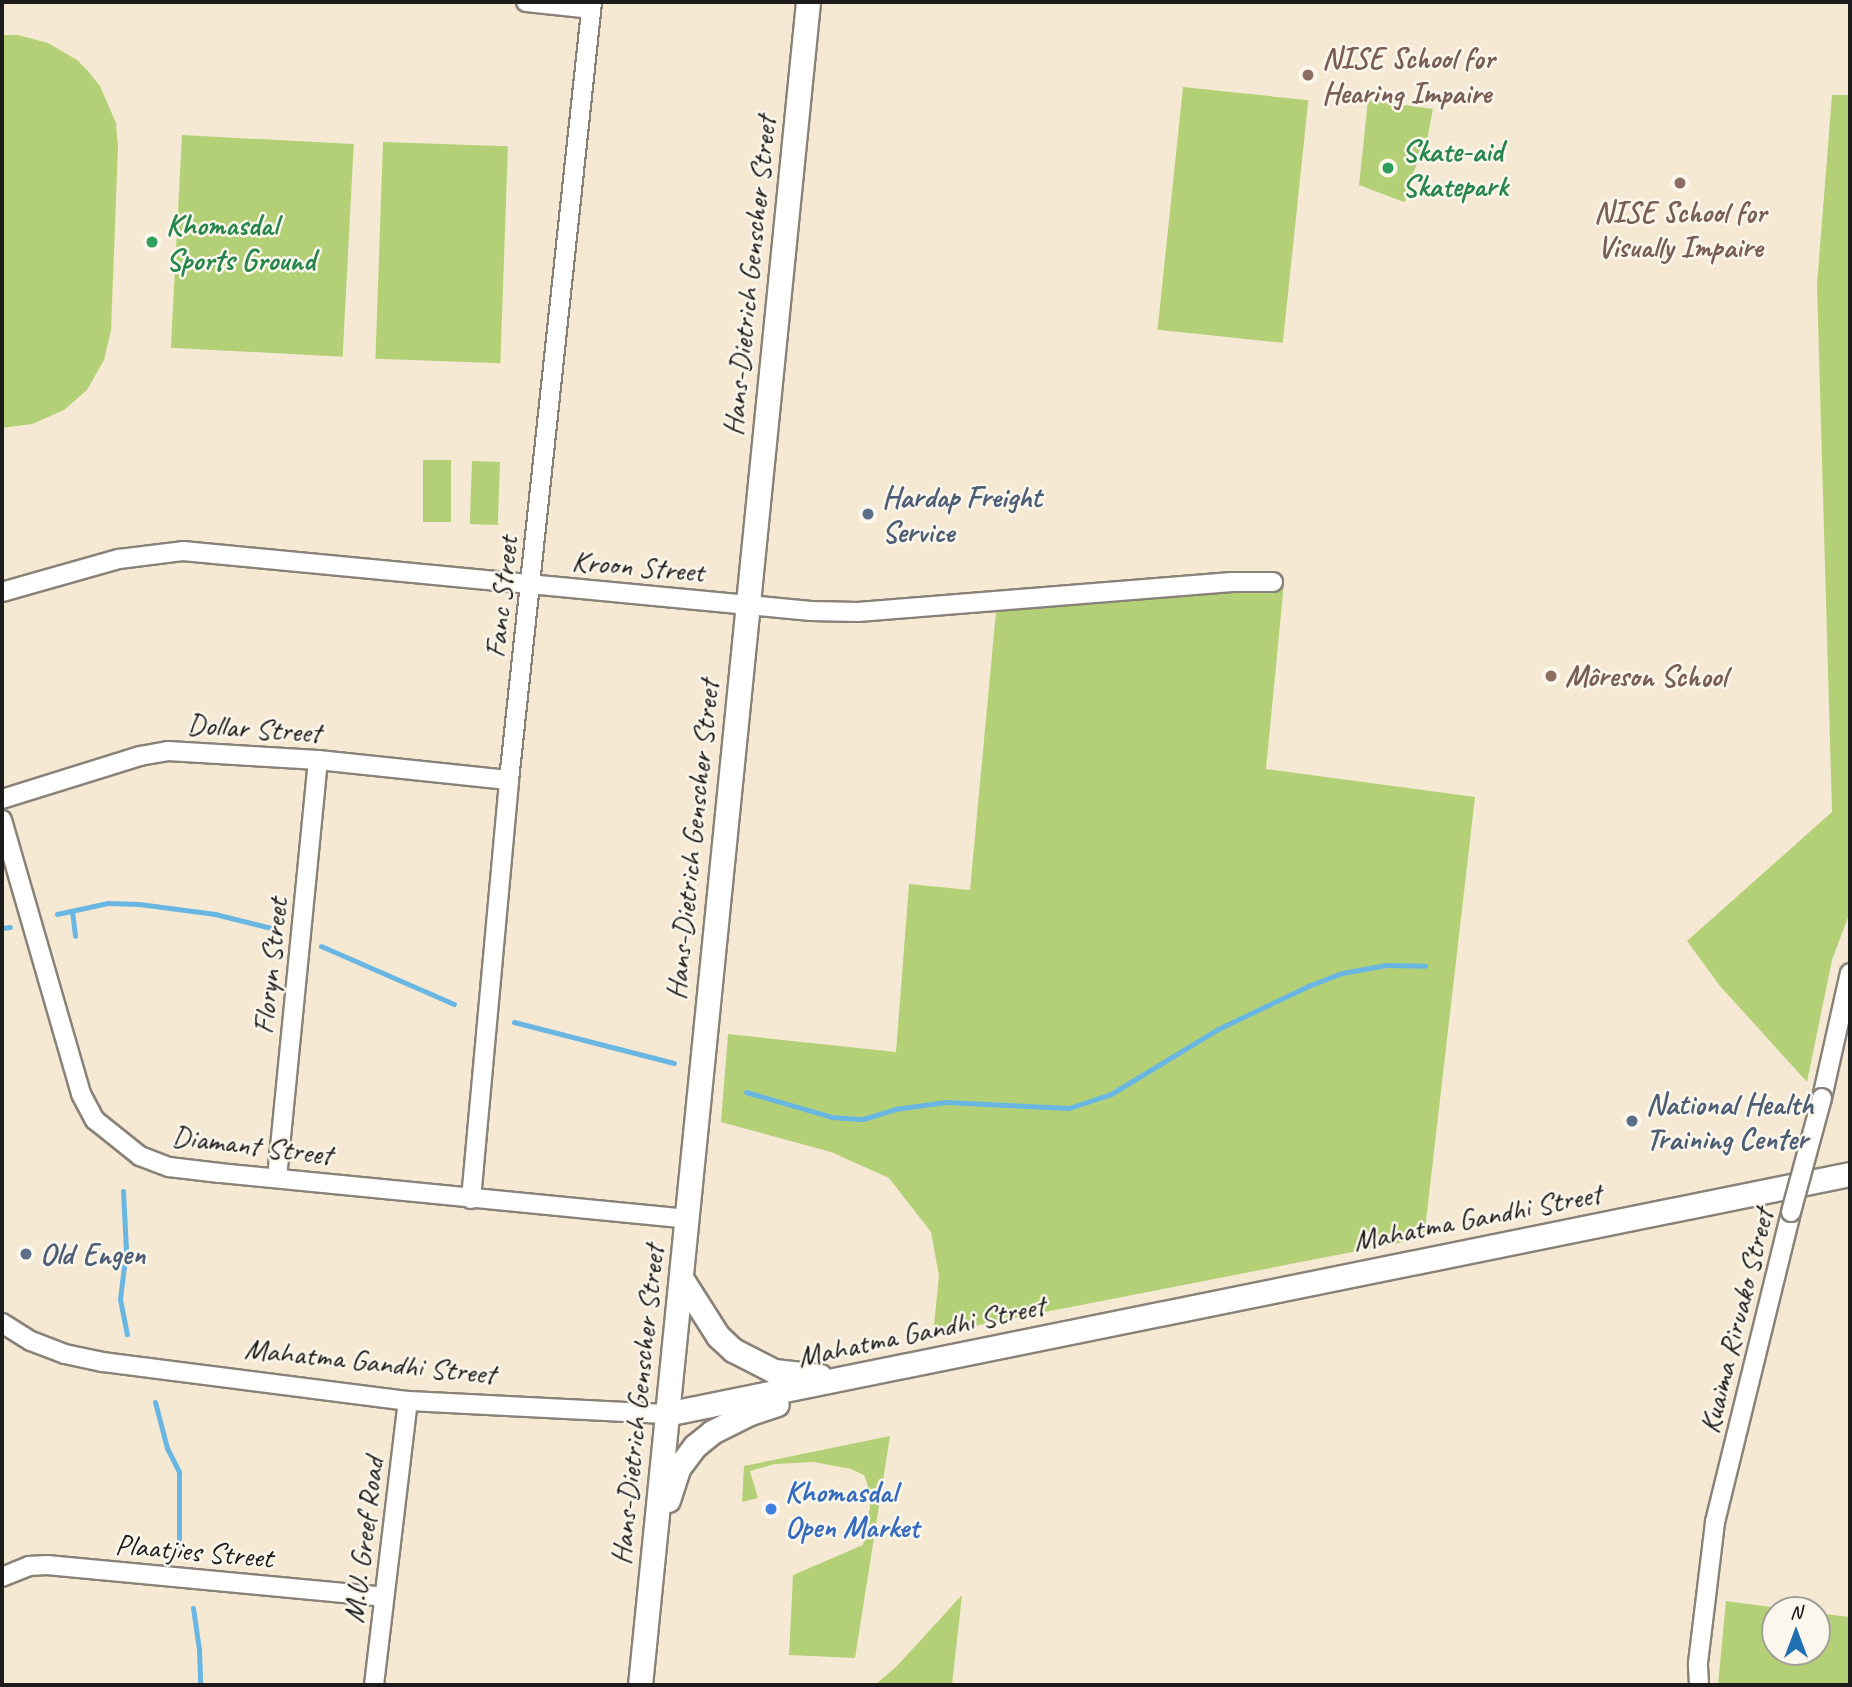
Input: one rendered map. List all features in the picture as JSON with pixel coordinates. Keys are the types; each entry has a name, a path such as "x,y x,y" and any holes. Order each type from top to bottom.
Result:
{"street":[{"path":"526,2 591,5"},
{"name":"Hans-Dietrich Genscher Street","path":"640,1685 808,2"},
{"name":"Fanc Street","path":"471,1199 509,780 591,5"},
{"name":"Kroon Street","path":"2,592 119,559 183,551 811,611 858,612 1232,582 1273,582"},
{"name":"Dollar Street","path":"2,799 140,756 168,751 318,760 509,780"},
{"name":"Floryn Street","path":"277,1178 318,760"},
{"name":"Diamant Street","path":"2,820 81,1094 95,1120 139,1156 169,1167 687,1219"},
{"name":"Kuaima Riruako Street","path":"1699,1685 1698,1663 1715,1522 1791,1212 1822,1098 1850,973"},
{"name":"Mahatma Gandhi Street","path":"2,1323 31,1341 103,1362 408,1401 666,1414 1850,1174"},
{"path":"681,1278 718,1336 752,1363 774,1371 863,1375"},
{"path":"657,1530 679,1466 695,1446 712,1432 750,1413 863,1375"},
{"name":"M.U. Greef Road","path":"374,1685 408,1401"},
{"name":"Plaatjies Street","path":"2,1577 29,1566 47,1565 383,1597"}],"green space":[{"path":"2,35 18,35 48,43 77,60 100,86 116,123 118,147 111,330 104,360 87,390 64,410 32,424 2,428"},
{"path":"1183,87 1308,100 1283,343 1157,330"},
{"path":"1832,95 1850,95 1850,912 1832,960 1807,1082 1720,986 1687,941 1832,812 1817,285"},
{"name":"Skate-aid Skatepark","path":"1368,100 1433,109 1427,140 1406,190 1409,197 1404,202 1359,185"},
{"path":"182,135 354,144 343,357 171,348"},
{"path":"383,142 508,146 500,363 375,359"},
{"path":"423,460 451,460 451,522 423,522"},
{"path":"472,461 500,462 498,525 470,524"},
{"path":"1263,581 1284,583 1266,769 1475,797 1424,1238 933,1334 939,1276 931,1232 889,1178 831,1152 721,1122 728,1034 896,1052 909,884 970,890 997,601"},
{"path":"890,1436 855,1658 789,1655 793,1575 863,1545 870,1507 868,1486 864,1475 851,1469 814,1462 775,1464 750,1471 758,1498 742,1502 744,1466"},
{"path":"962,1595 952,1685 875,1685 897,1666"},
{"path":"1726,1601 1761,1606 1761,1666 1831,1666 1831,1615 1850,1617 1850,1685 1718,1685"}],"waterway":[{"path":"57,914 108,903 139,904 215,914 271,928"},
{"path":"72,911 75,936"},
{"path":"2,928 10,927"},
{"path":"321,946 454,1004"},
{"path":"746,1092 832,1117 863,1119 895,1109 946,1102 1069,1108 1111,1094 1218,1029 1308,986 1342,973 1386,965 1425,966"},
{"path":"514,1022 674,1063"},
{"path":"123,1191 126,1250 120,1299 127,1334"},
{"path":"155,1402 167,1448 179,1472 179,1547"},
{"path":"193,1608 199,1649 200,1685"}],"place":[{"name":"NISE School for Hearing Impaire","path":"1308,75"},
{"name":"Skate-aid Skatepark","path":"1388,168"},
{"name":"NISE School for Visually Impaire","path":"1680,183"},
{"name":"Khomasdal Sports Ground","path":"152,242"},
{"name":"Hardap Freight Service","path":"868,514"},
{"name":"Môreson School","path":"1551,676"},
{"name":"National Health Training Center","path":"1632,1121"},
{"name":"Old Engen","path":"26,1254"},
{"name":"Khomasdal Open Market","path":"771,1509"}]}
